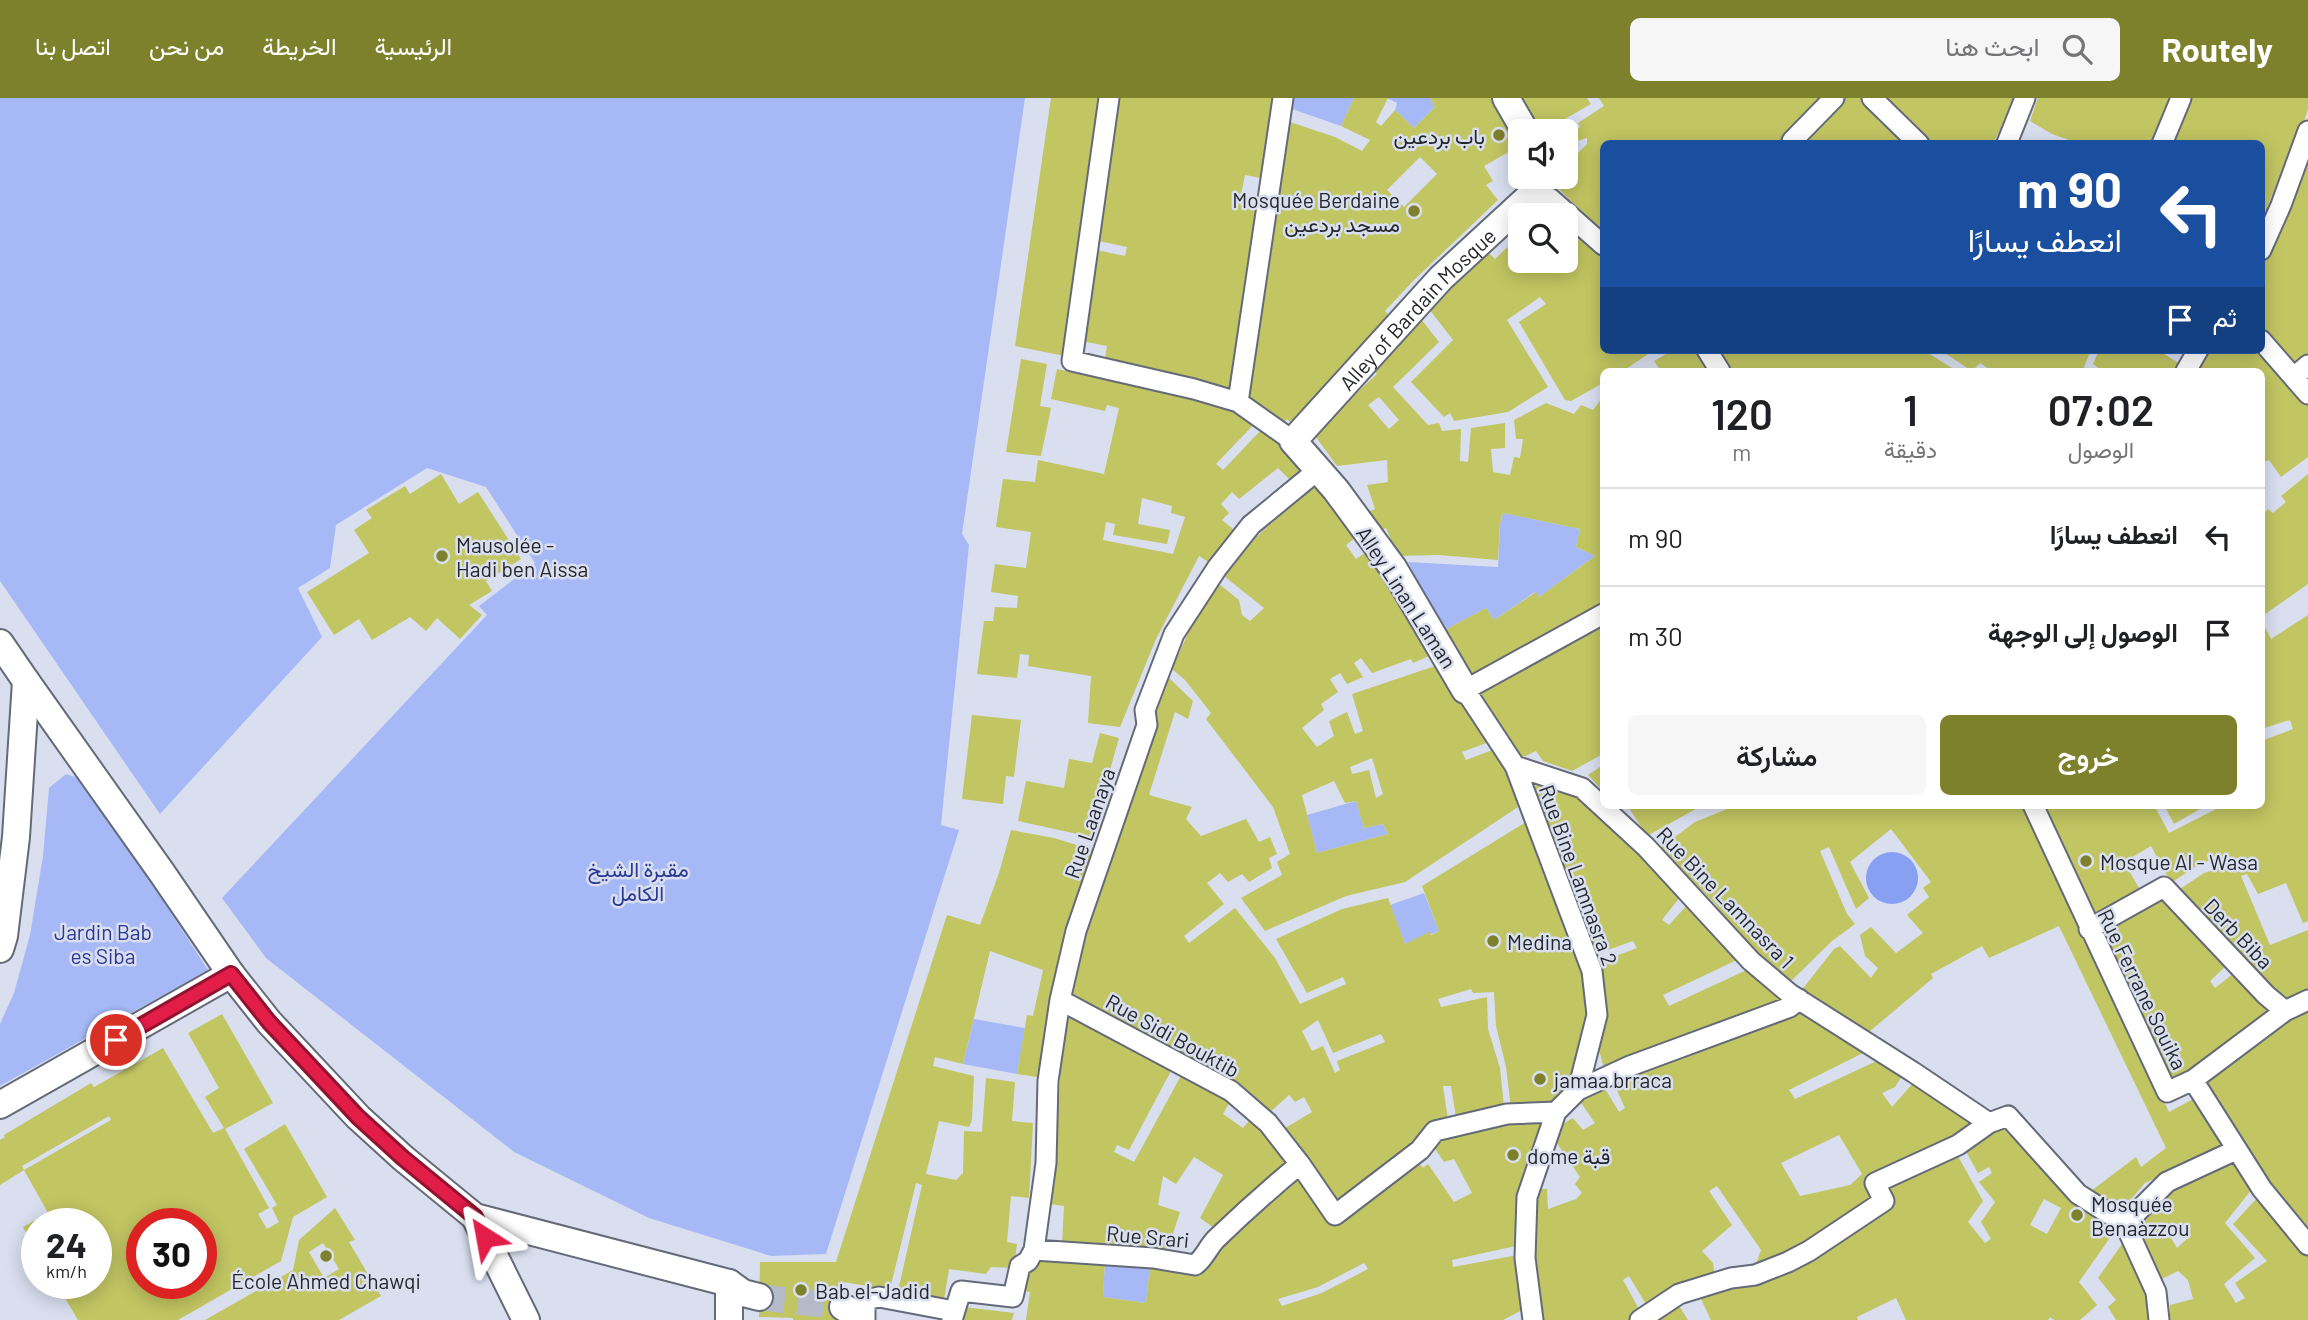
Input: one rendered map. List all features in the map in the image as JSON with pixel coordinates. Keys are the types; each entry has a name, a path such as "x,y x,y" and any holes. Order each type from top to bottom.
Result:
{"street":[{"path":"1109,98 1072,361 1238,402 1293,441"},
{"path":"1238,402 1283,98"},
{"path":"1506,98 1518,119"},
{"path":"1793,140 1834,98"},
{"path":"1872,98 1915,140"},
{"path":"2008,140 2025,98"},
{"path":"2164,140 2182,98"},
{"path":"2265,241 2308,131"},
{"name":"Alley of Bardain Mosque","path":"1293,441 1441,278 1530,196 1533,189"},
{"path":"1542,189 1600,241"},
{"path":"2265,343 2301,371 2308,394"},
{"name":"Alley Linan Laman","path":"1293,441 1336,490 1394,569 1465,690"},
{"name":"Rue Laanaya","path":"1034,1250 1044,1185 1048,1081 1059,1000 1076,931 1147,725 1145,710 1174,634 1217,568 1251,526 1318,470"},
{"path":"1465,690 1600,616"},
{"path":"0,643 231,974 269,1022 358,1117 475,1217 526,1320"},
{"path":"0,949 4,936 16,837 26,681"},
{"name":"Rue Bine Lamnasra 2","path":"1465,690 1515,765 1592,971 1597,1015 1578,1090"},
{"name":"Rue Bine Lamnasra 1","path":"1515,765 1582,788 1600,805"},
{"name":"Rue Bine Lamnasra 1","path":"1605,809 1646,847 1751,961 1799,999 1989,1123"},
{"name":"Rue Ferrane Souika","path":"2035,809 2167,1092 2193,1080 2262,1189 2308,1245"},
{"name":"Derb Biba","path":"2089,929 2164,887 2266,995 2285,1011"},
{"path":"0,1105 231,974"},
{"path":"1533,1320 1525,1258 1527,1197 1556,1112 1578,1090 1630,1066 1790,1007 1799,999"},
{"name":"Rue Sidi Bouktib","path":"1059,1000 1231,1091 1268,1123 1335,1215 1420,1150 1435,1131 1507,1114 1556,1112"},
{"path":"2193,1080 2285,1011 2308,1000"},
{"path":"1640,1320 1679,1294 1731,1278 1755,1275 1809,1251 1884,1201 1875,1183 1958,1146 1989,1123 2008,1116 2078,1194 2125,1224 2156,1292 2159,1320"},
{"path":"2125,1224 2167,1182 2236,1150"},
{"name":"Rue Srari","path":"1034,1250 1153,1258 1195,1265 1200,1262 1212,1243 1258,1198 1300,1164"},
{"path":"475,1217 729,1283 743,1293 759,1297"},
{"path":"854,1316 870,1299 879,1297 953,1316 961,1291 1013,1297 1020,1266 1028,1261 1034,1250"},
{"path":"729,1283 729,1320"}],"green space":[{"name":"مقبرة الشيخ الكامل","path":"0,98 1025,98 962,534 969,545 941,825 959,830 826,1254 771,1256 649,1218 514,1152 266,958 222,898 487,615 479,606 535,563 486,487 427,468 336,525 330,568 298,588 322,637 160,814 0,581"},
{"path":"1294,98 1354,98 1341,126 1292,109"},
{"path":"1387,98 1430,98 1435,107 1414,128 1395,110 1397,103"},
{"path":"1503,513 1580,529 1576,547 1595,556 1539,597 1535,592 1494,620 1486,608 1443,631 1408,562 1498,567"},
{"name":"Jardin Bab es Siba","path":"66,774 85,780 208,970 0,1086 0,1024 14,993 30,935 43,856 49,788"},
{"path":"1356,801 1364,828 1383,824 1388,834 1317,853 1307,815"},
{"path":"1424,893 1439,931 1405,944 1390,905"},
{"path":"974,1019 1025,1028 1017,1074 963,1064"},
{"path":"1105,1261 1150,1266 1146,1303 1103,1297"}],"shaded area":[{"path":"1892,852 1902,854 1910,860 1916,868 1916,888 1910,896 1902,902 1892,904 1882,902 1874,896 1868,888 1866,878 1868,868 1874,860 1882,854"}],"building":[{"path":"1051,98 1100,98 1065,356 1015,346"},
{"path":"1116,98 1273,98 1261,178 1245,175 1239,204 1259,209 1231,388 1105,359 1107,346 1081,341 1092,249 1125,256 1127,247 1094,240"},
{"path":"1354,98 1388,98 1376,122 1381,126 1395,110 1414,128 1435,107 1430,98 1499,98 1511,119 1508,119 1508,152 1484,166 1493,181 1486,185 1498,200 1385,311 1390,316 1332,377 1294,425 1287,419 1282,424 1245,398 1281,162 1290,122 1335,137 1362,151 1370,140 1341,126","holes":["1420,157 1437,174 1404,207 1387,190"]},
{"name":"باب بردعين","path":"1514,98 1587,98 1591,104 1565,119 1526,119"},
{"path":"1599,98 1824,98 1783,140 1600,140 1600,230 1578,208 1578,203 1573,203 1559,189 1578,189 1578,153 1587,144 1587,138 1578,141 1578,123 1604,106"},
{"path":"1843,98 1865,98 1880,113 1876,118 1900,140 1801,140"},
{"path":"1880,98 2015,98 1995,140 1926,140"},
{"path":"2038,98 2173,98 2153,140 2069,140 2030,121"},
{"path":"2187,98 2308,98 2308,109 2286,178 2280,176 2267,207 2273,210 2265,227 2265,140 2172,140"},
{"path":"2308,152 2308,356 2295,367 2265,331 2265,255"},
{"path":"1578,234 1600,252 1600,354 1648,354 1627,368 1600,368 1600,385 1571,401 1565,400 1519,322 1546,304 1540,297 1507,320 1548,387 1508,412 1454,421 1450,413 1444,417 1411,382 1453,340 1429,309 1452,288 1449,285 1488,252 1495,259 1508,246 1508,273 1578,273"},
{"path":"1421,319 1439,342 1393,387 1428,425 1439,423 1442,431 1461,429 1460,461 1468,462 1471,428 1505,423 1505,448 1491,449 1493,472 1510,475 1514,457 1520,458 1523,439 1516,439 1514,420 1546,403 1574,414 1581,405 1593,410 1600,401 1600,609 1472,680 1443,631 1486,608 1494,620 1536,592 1539,597 1595,556 1576,547 1580,529 1503,513 1498,560 1439,555 1398,556 1386,528 1377,533 1368,512 1375,509 1367,485 1388,482 1387,460 1337,466 1313,433 1377,374 1373,370","holes":["1379,397 1399,420 1389,429 1368,405"]},
{"path":"1666,354 1701,354 1709,368 1659,368 1654,361"},
{"path":"1719,354 1929,354 1952,368 1728,368"},
{"path":"1946,354 2089,354 2085,368 1988,368 1980,363 1975,368 1967,368"},
{"path":"2097,354 2164,354 2180,364 2178,368 2098,368 2093,364"},
{"path":"2204,354 2264,354 2308,406 2308,457 2281,477 2269,460 2265,462 2265,368 2195,368"},
{"path":"1021,359 1047,364 1040,406 1051,408 1041,456 1006,452"},
{"path":"1057,369 1092,377 1093,373 1211,402 1257,421 1216,464 1223,470 1263,428 1305,470 1292,482 1278,468 1239,499 1232,492 1221,504 1229,513 1222,520 1234,530 1210,563 1199,556 1156,639 1120,727 1088,723 1091,676 1028,666 1029,655 1020,654 1017,678 977,674 984,621 993,621 995,607 1017,608 1018,596 991,592 995,564 1026,568 1031,532 996,527 1003,479 1035,482 1038,460 1104,474 1119,408 1107,405 1105,411 1051,399","holes":["1142,498 1172,506 1171,513 1185,517 1173,554 1103,540 1106,522 1115,524 1113,535 1167,544 1170,530 1138,524"]},
{"name":"Mausolée - Hadi ben Aissa","path":"441,474 459,504 478,492 521,559 486,581 492,591 469,605 482,615 460,639 437,618 426,631 410,617 372,640 359,619 334,635 307,592 369,553 354,530 372,518 366,510 405,486 410,494"},
{"path":"2308,474 2308,584 2265,614 2265,512 2268,509 2273,513 2286,502 2281,496"},
{"path":"1319,479 1361,533 1346,545 1356,559 1372,548 1436,653 1413,663 1411,659 1372,673 1361,658 1354,663 1363,677 1347,684 1340,673 1330,679 1338,692 1321,704 1324,710 1302,728 1317,747 1334,736 1329,721 1347,712 1355,734 1363,731 1352,694 1441,664 1465,710 1472,708 1489,742 1462,752 1466,760 1495,749 1513,786 1518,807 1405,882 1346,896 1265,931 1241,898 1282,875 1277,862 1290,854 1273,807 1206,719 1211,713 1185,680 1172,669 1198,611 1219,584 1239,600 1242,615 1250,621 1264,608 1224,576 1251,542","holes":["1372,758 1383,794 1376,798 1369,770 1352,774 1350,767","1334,781 1345,803 1356,801 1364,828 1383,824 1388,834 1317,853 1302,795"]},
{"path":"2308,615 2308,921 2303,923 2286,883 2258,894 2247,874 2241,876 2270,945 2308,930 2308,990 2287,1000 2177,891 2204,873 2227,866 2223,857 2201,863 2171,883 2151,846 2124,862 2139,888 2093,915 2045,809 2156,809 2169,833 2216,809 2265,809 2265,740 2293,729 2290,720 2265,728 2265,627 2271,639"},
{"path":"1600,623 1600,756 1572,771 1543,761 1536,751 1519,759 1479,694"},
{"name":"Medina","path":"1166,675 1193,701 1188,719 1175,712 1149,795 1192,807 1186,819 1201,836 1246,819 1259,842 1270,837 1277,854 1269,858 1272,868 1249,882 1242,874 1228,882 1220,873 1207,883 1224,904 1184,936 1189,943 1235,908 1275,958 1300,1004 1346,984 1343,977 1307,993 1276,939 1342,909 1388,898 1405,944 1429,932 1431,935 1439,931 1422,886 1526,822 1559,897 1585,976 1588,1022 1569,1090 1553,1107 1511,1108 1506,1067 1496,1026 1494,992 1473,993 1471,989 1438,999 1441,1007 1487,997 1488,1029 1500,1068 1504,1107 1456,1117 1451,1086 1443,1086 1448,1120 1337,1204 1282,1130 1312,1112 1304,1097 1295,1102 1289,1095 1268,1114 1071,996 1083,934 1107,871 1158,717 1152,714","holes":["1318,1020 1333,1053 1381,1034 1385,1042 1337,1061 1340,1070 1335,1073 1323,1046 1312,1051 1302,1031"]},
{"path":"972,715 1021,720 1014,777 1006,776 1003,804 962,799"},
{"path":"1100,733 1119,738 1091,837 1018,821 1026,781 1064,788 1069,759 1092,763"},
{"path":"1600,767 1600,788 1588,775"},
{"name":"Medina","path":"1544,780 1565,788 1584,800 1680,897 1662,920 1669,925 1689,903 1741,958 1663,995 1669,1006 1751,968 1782,999 1780,1006 1605,1072 1596,1039 1602,1036 1602,1018 1607,1017 1597,963 1637,948 1633,941 1596,954 1580,903 1529,791"},
{"path":"1630,809 1696,809 1647,836"},
{"path":"1727,809 2027,809 2169,1112 2195,1098 2226,1147 2145,1183 2120,1212 2091,1191 2136,1157 2141,1167 2166,1148 2059,926 1989,958 1982,946 1931,974 1933,978 1869,1032 1801,991 1834,949 1840,946 1871,978 1878,968 1865,956 1860,935 1871,927 1896,953 1923,933 1907,915 1929,897 1923,888 1931,882 1891,829 1850,862 1869,898 1856,909 1829,847 1820,851 1847,914 1855,924 1832,941 1788,984 1714,909 1717,906 1660,848 1695,822"},
{"path":"2166,809 2200,809 2174,824"},
{"path":"1011,830 1054,838 1093,850 1056,974 1037,1077 1017,1074 1027,1015 1033,1016 1043,970 990,951 963,1064 935,1057 933,1066 974,1076 972,1120 969,1127 939,1121 926,1174 956,1180 963,1173 964,1131 982,1132 986,1078 1015,1082 1012,1121 1033,1123 1029,1198 1011,1196 1007,1242 1017,1244 1014,1268 991,1267 986,1274 949,1269 944,1300 898,1291 922,1185 916,1183 890,1289 842,1282 843,1320 759,1317 760,1262 836,1262 947,915 980,925"},
{"path":"2166,895 2230,962 2210,981 2215,988 2239,969 2273,1010 2196,1068 2169,1079 2104,931"},
{"path":"1802,1007 1865,1052 1789,1090 1795,1099 1881,1059 1903,1074 1895,1087 1882,1093 1892,1107 1914,1082 1968,1115 1976,1126 1868,1179 1876,1199 1826,1235 1758,1268 1756,1264 1761,1250 1717,1186 1709,1191 1732,1225 1702,1251 1713,1263 1715,1276 1647,1306 1629,1276 1623,1280 1640,1311 1630,1320 1542,1320 1532,1248 1537,1189 1547,1189 1548,1209 1576,1199 1582,1193 1575,1184 1580,1177 1552,1136 1554,1129 1573,1118 1583,1130 1595,1123 1579,1100 1604,1087 1619,1112 1625,1108 1613,1082","holes":["1839,1135 1862,1174 1850,1185 1800,1196 1781,1163"]},
{"path":"2308,1010 2308,1233 2275,1195 2240,1134 2205,1082 2281,1026"},
{"path":"1067,1011 1173,1067 1129,1150 1117,1145 1114,1152 1134,1162 1183,1072 1232,1098 1223,1114 1243,1128 1253,1116 1290,1162 1217,1230 1200,1218 1223,1175 1194,1157 1176,1184 1163,1176 1158,1205 1180,1212 1166,1255 1062,1246 1064,1206 1050,1204 1052,1137 1057,1137 1063,1027"},
{"path":"222,1014 273,1103 225,1129 269,1208 258,1214 267,1229 279,1222 272,1208 277,1205 244,1149 285,1124 327,1197 293,1217 281,1261 217,1298 217,1208 126,1208 126,1299 215,1299 178,1320 78,1320 66,1299 112,1299 112,1208 45,1208 24,1170 0,1185 0,1140 4,1135 91,1083 94,1087 163,1048 213,1133 224,1128 205,1097 219,1088 188,1033","holes":["109,1116 111,1120 24,1170 22,1166"]},
{"path":"1500,1119 1545,1120 1520,1245 1452,1260 1453,1267 1518,1255 1524,1309 1503,1320 1026,1320 1030,1292 1021,1290 1025,1269 1037,1269 1037,1257 1105,1261 1103,1297 1146,1303 1150,1266 1198,1271 1218,1245 1300,1174 1333,1221 1415,1159 1423,1168 1428,1164 1454,1202 1472,1193 1454,1159 1444,1162 1431,1143 1464,1128","holes":["1364,1263 1368,1269 1322,1293 1282,1306 1278,1299 1318,1287"]},
{"path":"1998,1124 2048,1172 2116,1229 2079,1282 2097,1305 2080,1320 2054,1320 2050,1317 2048,1320 1906,1320 1896,1298 1857,1317 1858,1320 1711,1320 1698,1293 1734,1281 1740,1288 1762,1279 1890,1202 1882,1185 1955,1151 1983,1201 1968,1222 1985,1243 1991,1239 1981,1222 1995,1202 1979,1182 1992,1173 1989,1167 1978,1173 1964,1148","holes":["2044,1199 2061,1208 2047,1234 2030,1225"]},
{"path":"2231,1157 2252,1189 2225,1223 2255,1258 2224,1284 2236,1303 2245,1298 2235,1283 2267,1261 2233,1224 2259,1196 2308,1255 2308,1320 2170,1320 2170,1305 2193,1299 2188,1280 2178,1271 2162,1279 2133,1225 2169,1187","holes":["2176,1224 2191,1235 2177,1248 2168,1233"]},
{"name":"École Ahmed Chawqi","path":"335,1208 355,1240 349,1242 381,1296 339,1320 205,1320 293,1270 299,1240","holes":["323,1243 339,1269 324,1278 309,1252"]},
{"path":"2122,1244 2149,1294 2152,1320 2116,1320 2108,1307 2116,1300 2098,1278"},
{"path":"1676,1301 1688,1320 1650,1320"},
{"path":"964,1307 1014,1313 1012,1320 961,1320"}],"tunnel":[{"path":"759,1297 843,1307"}],"place":[{"name":"باب بردعين","path":"1499,135"},
{"name":"Mosquée Berdaine مسجد بردعين","path":"1414,211"},
{"name":"Mausolée - Hadi ben Aissa","path":"442,556"},
{"name":"Mosque Al - Wasa","path":"2086,861"},
{"name":"Medina","path":"1493,941"},
{"name":"jamaa brraca","path":"1540,1079"},
{"name":"dome قبة","path":"1513,1155"},
{"name":"Mosquée Benaàzzou","path":"2077,1215"},
{"name":"École Ahmed Chawqi","path":"326,1256"},
{"name":"Bab el-Jadid","path":"801,1290"}],"route":[{"path":"116,1040 231,974 269,1022 358,1117 475,1217 485,1237"}]}
